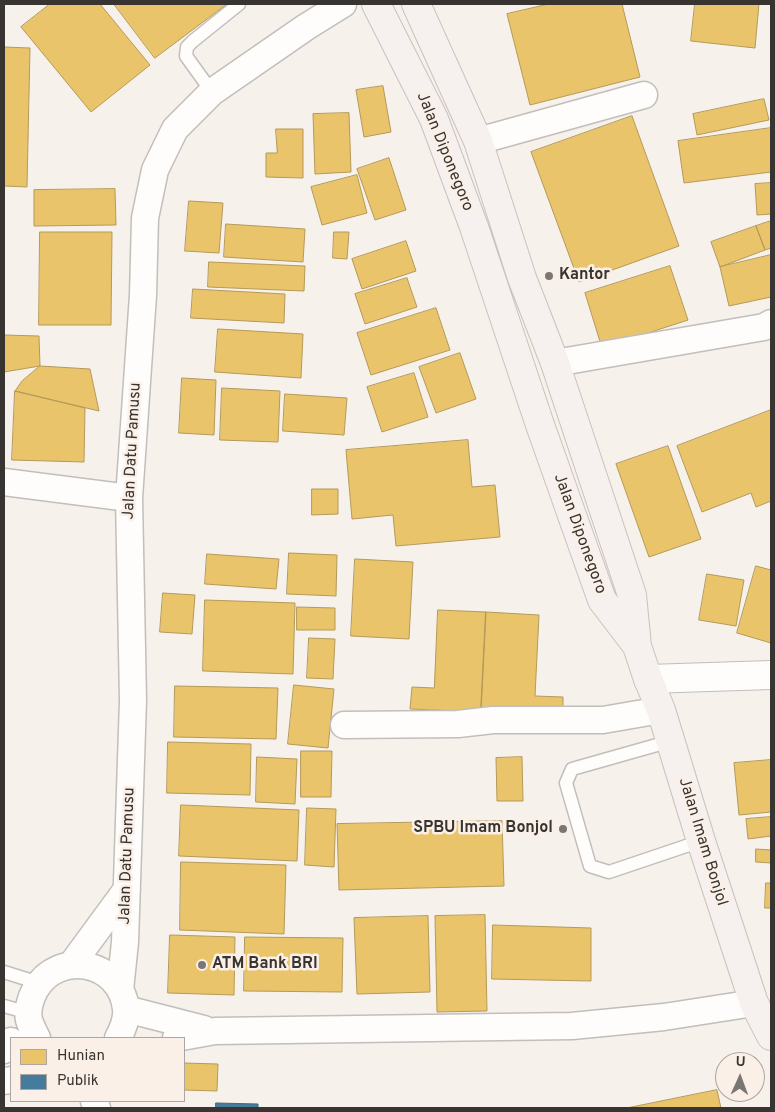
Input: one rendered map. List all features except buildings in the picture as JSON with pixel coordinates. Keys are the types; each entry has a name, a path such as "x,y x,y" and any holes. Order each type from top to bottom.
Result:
{"highway":[{"name":"Jalan Diponegoro","path":"376,4 434,119 474,227 539,422 602,600 637,646"},
{"name":"Jalan Diponegoro","path":"416,4 478,141 522,278 555,363 632,595 637,646"},
{"name":"Jalan Imam Bonjol","path":"637,646 661,710 701,841 754,1003 771,1036"}],"street":[{"name":"Jalan Datu Pamusu","path":"118,1037 124,1025 127,850 133,700 129,498 143,295 145,218 153,179 155,170 175,129 212,92 306,27 343,4"},
{"path":"478,141 644,94"},
{"path":"555,363 764,327 771,323"},
{"path":"4,482 129,498"},
{"path":"648,679 771,675"},
{"path":"344,725 458,724 493,720 603,720 661,710"},
{"path":"72,964 127,889"},
{"path":"24,1030 31,997 39,983 54,970 72,964 91,966 108,975 123,999 183,1025 215,1031"},
{"path":"182,1037 215,1031 572,1026 664,1017 754,1003"}],"lane":[{"path":"212,92 186,56 188,47 239,4"},
{"path":"671,741 572,769 566,783 590,866 609,872 701,841"},
{"path":"4,972 39,983"},
{"path":"4,1006 24,1030"}],"place":[{"name":"Kantor","path":"549,276"},
{"name":"SPBU Imam Bonjol","path":"563,829"},
{"name":"ATM Bank BRI","path":"202,965"}]}
